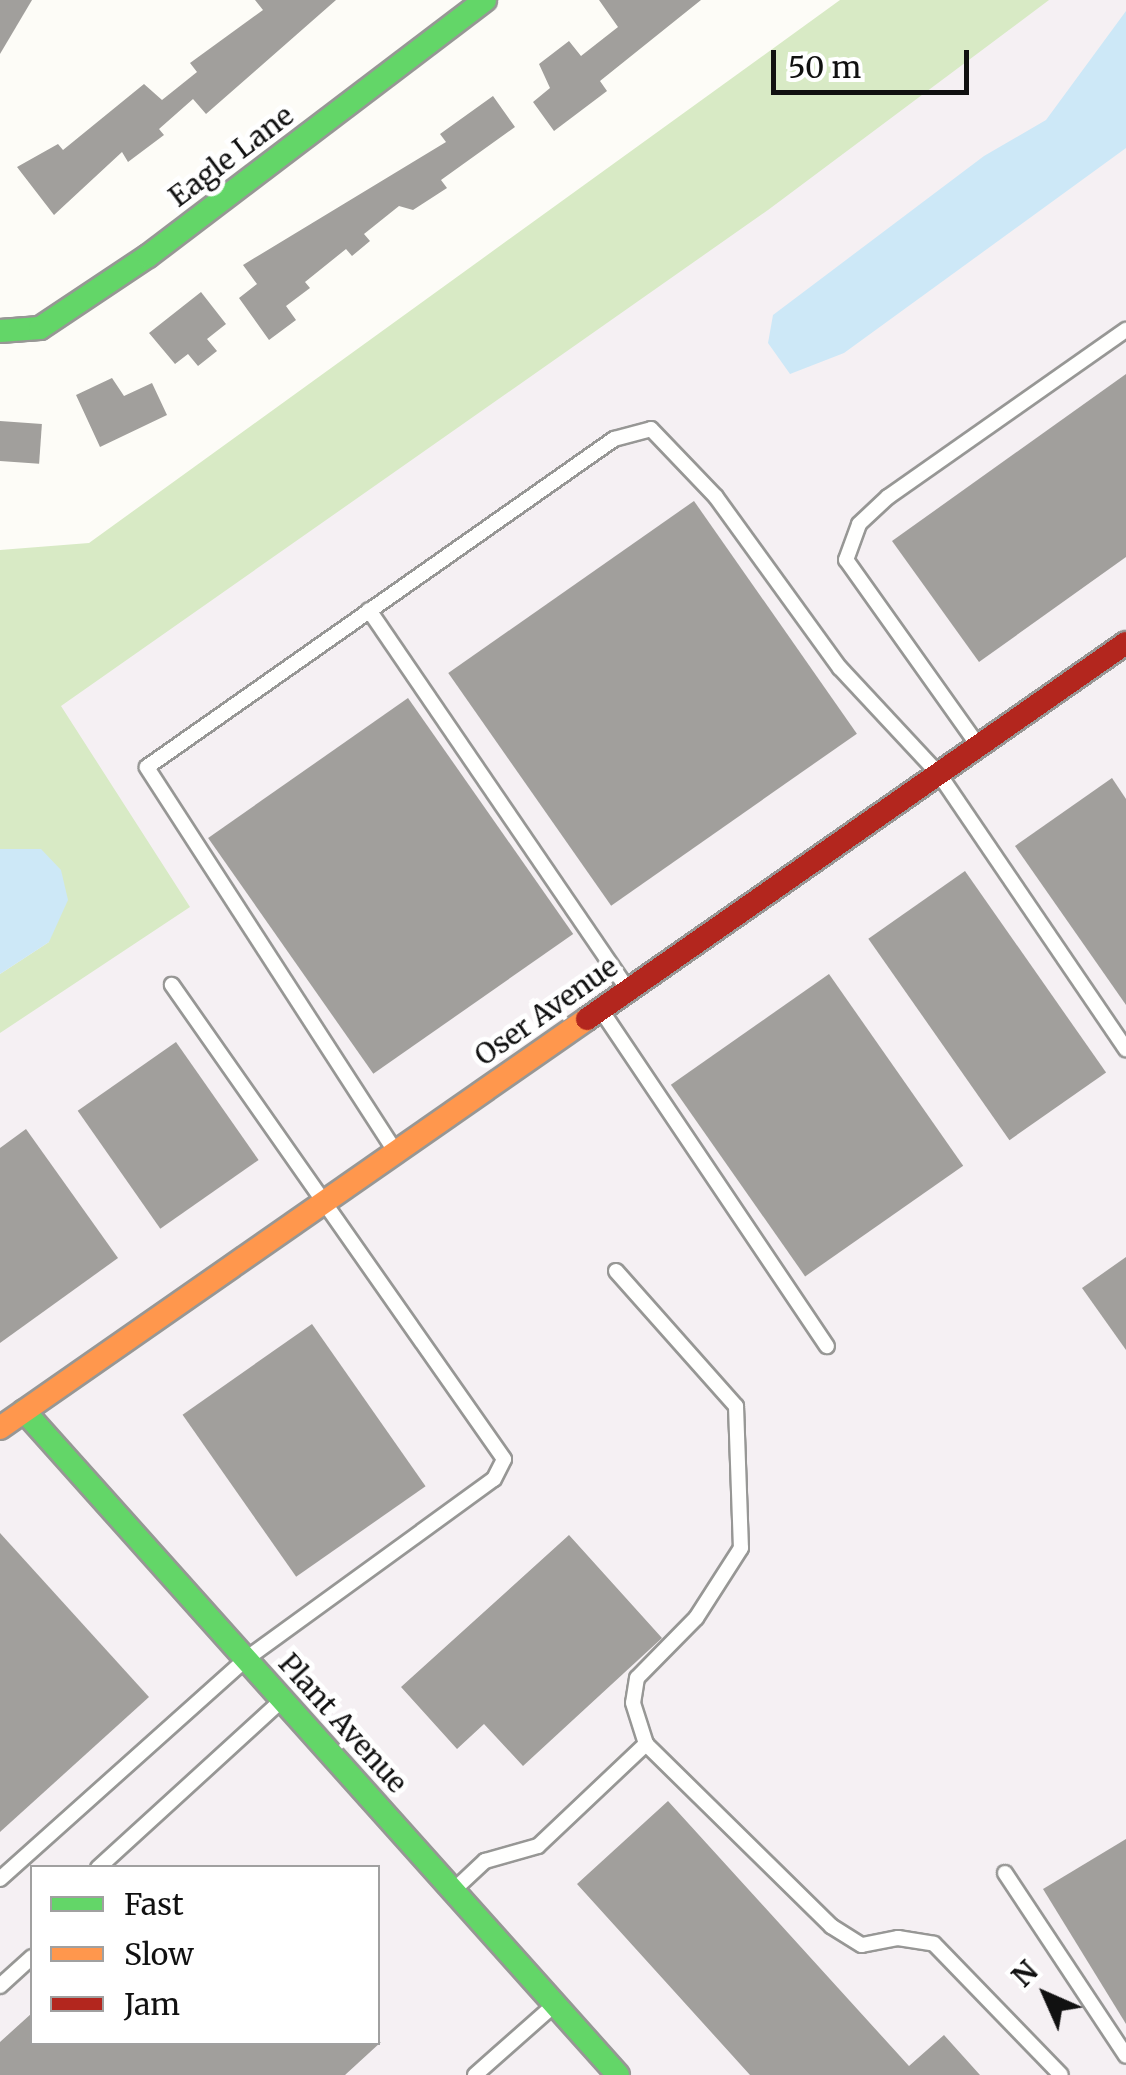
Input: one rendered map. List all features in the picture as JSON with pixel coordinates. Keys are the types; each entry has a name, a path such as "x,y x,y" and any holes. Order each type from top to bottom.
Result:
{"street":[{"name":"Eagle Lane","path":"0,330 40,328 148,256 485,0"},
{"name":"Oser Avenue","path":"0,1428 1126,643"},
{"name":"Plant Avenue","path":"24,1411 614,2074"}],"lane":[{"path":"978,746 846,560 859,524 888,497 1126,330"},
{"path":"396,1152 147,766 614,439 651,429 716,497 840,668 939,774 1126,1050"},
{"path":"369,610 629,990"},
{"path":"0,1879 246,1659 494,1479 504,1459 327,1200 172,986"},
{"path":"600,1009 827,1346"},
{"path":"616,1270 736,1406 741,1548 696,1618 637,1678 633,1702 646,1744 831,1926 862,1945 898,1938 934,1944 1060,2075"},
{"path":"101,1865 282,1700"},
{"path":"453,1891 485,1862 538,1846 646,1744"},
{"path":"1005,1873 1126,2056"},
{"path":"0,1986 30,1959"},
{"path":"475,2075 554,2004"}],"shaded area":[{"path":"928,0 1126,0 1126,2075 0,2075 0,633"}],"green space":[{"path":"840,0 1049,0 768,210 61,706 190,907 0,1033 0,974 49,942 41,849 0,849 0,550 89,543"}],"water":[{"path":"1126,11 1126,148 844,353 790,374 768,343 773,315 984,156 1046,120"},
{"path":"0,849 41,849 61,870 68,900 49,942 0,974"}],"building":[{"path":"0,0 32,0 0,54"},
{"path":"255,0 336,0 206,114 193,99 159,129 164,135 128,162 122,152 54,215 17,167 58,144 63,150 144,84 162,100 197,72 190,63 263,10"},
{"path":"599,0 701,0 600,81 607,91 554,131 533,102 550,88 539,64 569,41 581,56 618,27"},
{"path":"493,96 515,127 441,180 447,188 413,210 399,206 364,234 370,241 352,256 346,249 305,282 310,288 286,306 296,320 269,340 239,298 257,284 243,265 446,142 440,134"},
{"path":"201,292 226,324 207,339 217,351 198,366 188,354 175,364 149,333"},
{"path":"1126,374 1126,557 979,662 892,541"},
{"path":"112,378 124,396 152,383 167,415 100,447 76,395"},
{"path":"0,421 42,424 39,464 0,461"},
{"path":"694,501 857,734 611,906 448,673"},
{"path":"408,698 573,934 373,1074 208,838"},
{"path":"1112,778 1126,799 1126,1005 1015,846"},
{"path":"965,871 1106,1073 1009,1140 868,939"},
{"path":"829,974 963,1166 805,1276 671,1085"},
{"path":"176,1042 259,1160 160,1229 78,1111"},
{"path":"26,1129 118,1258 0,1343 0,1148"},
{"path":"1126,1257 1126,1350 1082,1288"},
{"path":"312,1324 426,1486 296,1577 183,1415"},
{"path":"0,1533 149,1697 0,1832"},
{"path":"569,1535 662,1638 523,1766 484,1724 457,1749 401,1687"},
{"path":"668,1801 909,2066 944,2035 980,2075 750,2075 577,1884"},
{"path":"1126,1839 1126,2024 1043,1889"},
{"path":"30,2015 30,2045 378,2045 345,2075 0,2075 0,2042"}],"traffic: fast":[{"path":"0,331 40,328 148,256 485,0"},
{"path":"24,1411 618,2075"}],"traffic: slow":[{"path":"0,1428 587,1019"}],"traffic: jam":[{"path":"587,1019 1126,643"}]}
